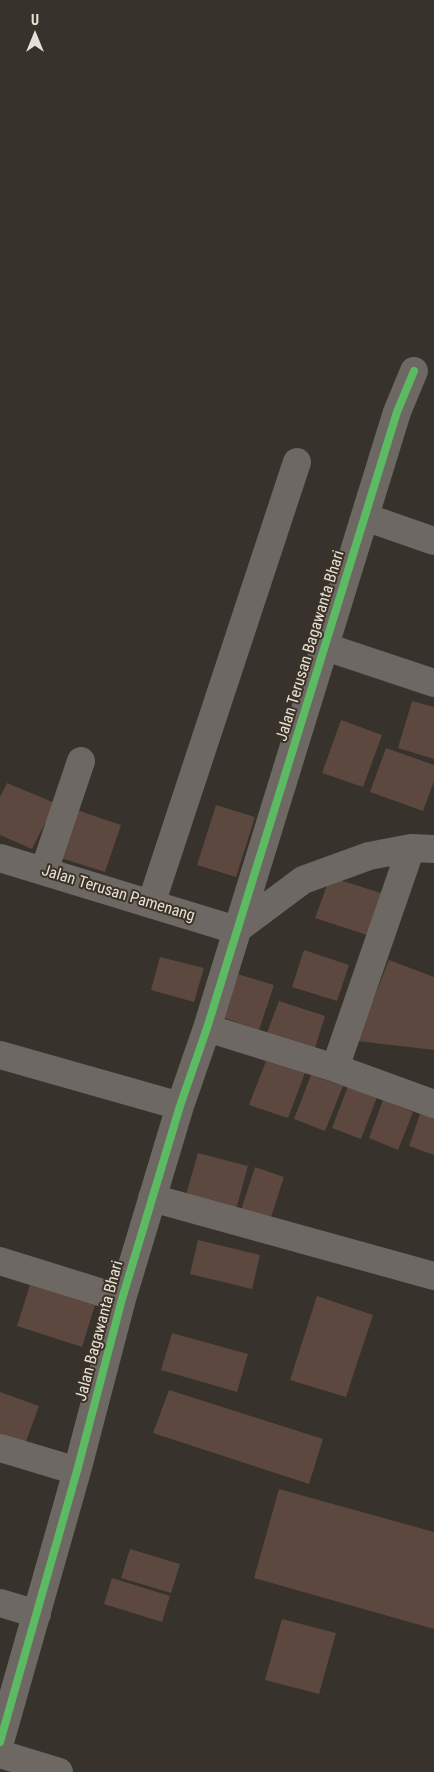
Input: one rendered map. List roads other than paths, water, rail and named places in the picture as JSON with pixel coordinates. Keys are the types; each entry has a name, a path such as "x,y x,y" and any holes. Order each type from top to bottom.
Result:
{"street":[{"name":"Jalan Terusan Bagawanta Bhari","path":"236,930 326,646 397,412 427,371"},
{"path":"151,904 297,462"},
{"path":"365,517 434,541"},
{"path":"326,646 434,683"},
{"path":"44,871 80,761"},
{"path":"236,930 304,880 369,856 423,849 335,1068"},
{"name":"Jalan Terusan Pamenang","path":"0,858 236,930"},
{"name":"Jalan Bagawanta Bhari","path":"0,1742 77,1471 122,1299 180,1106 208,1028 236,930"},
{"path":"208,1028 335,1068 434,1104"},
{"path":"0,1055 180,1106"},
{"path":"152,1198 434,1276"},
{"path":"0,1261 122,1299"},
{"path":"0,1448 77,1471"},
{"path":"0,1603 36,1614"},
{"path":"0,1754 59,1772"}]}
